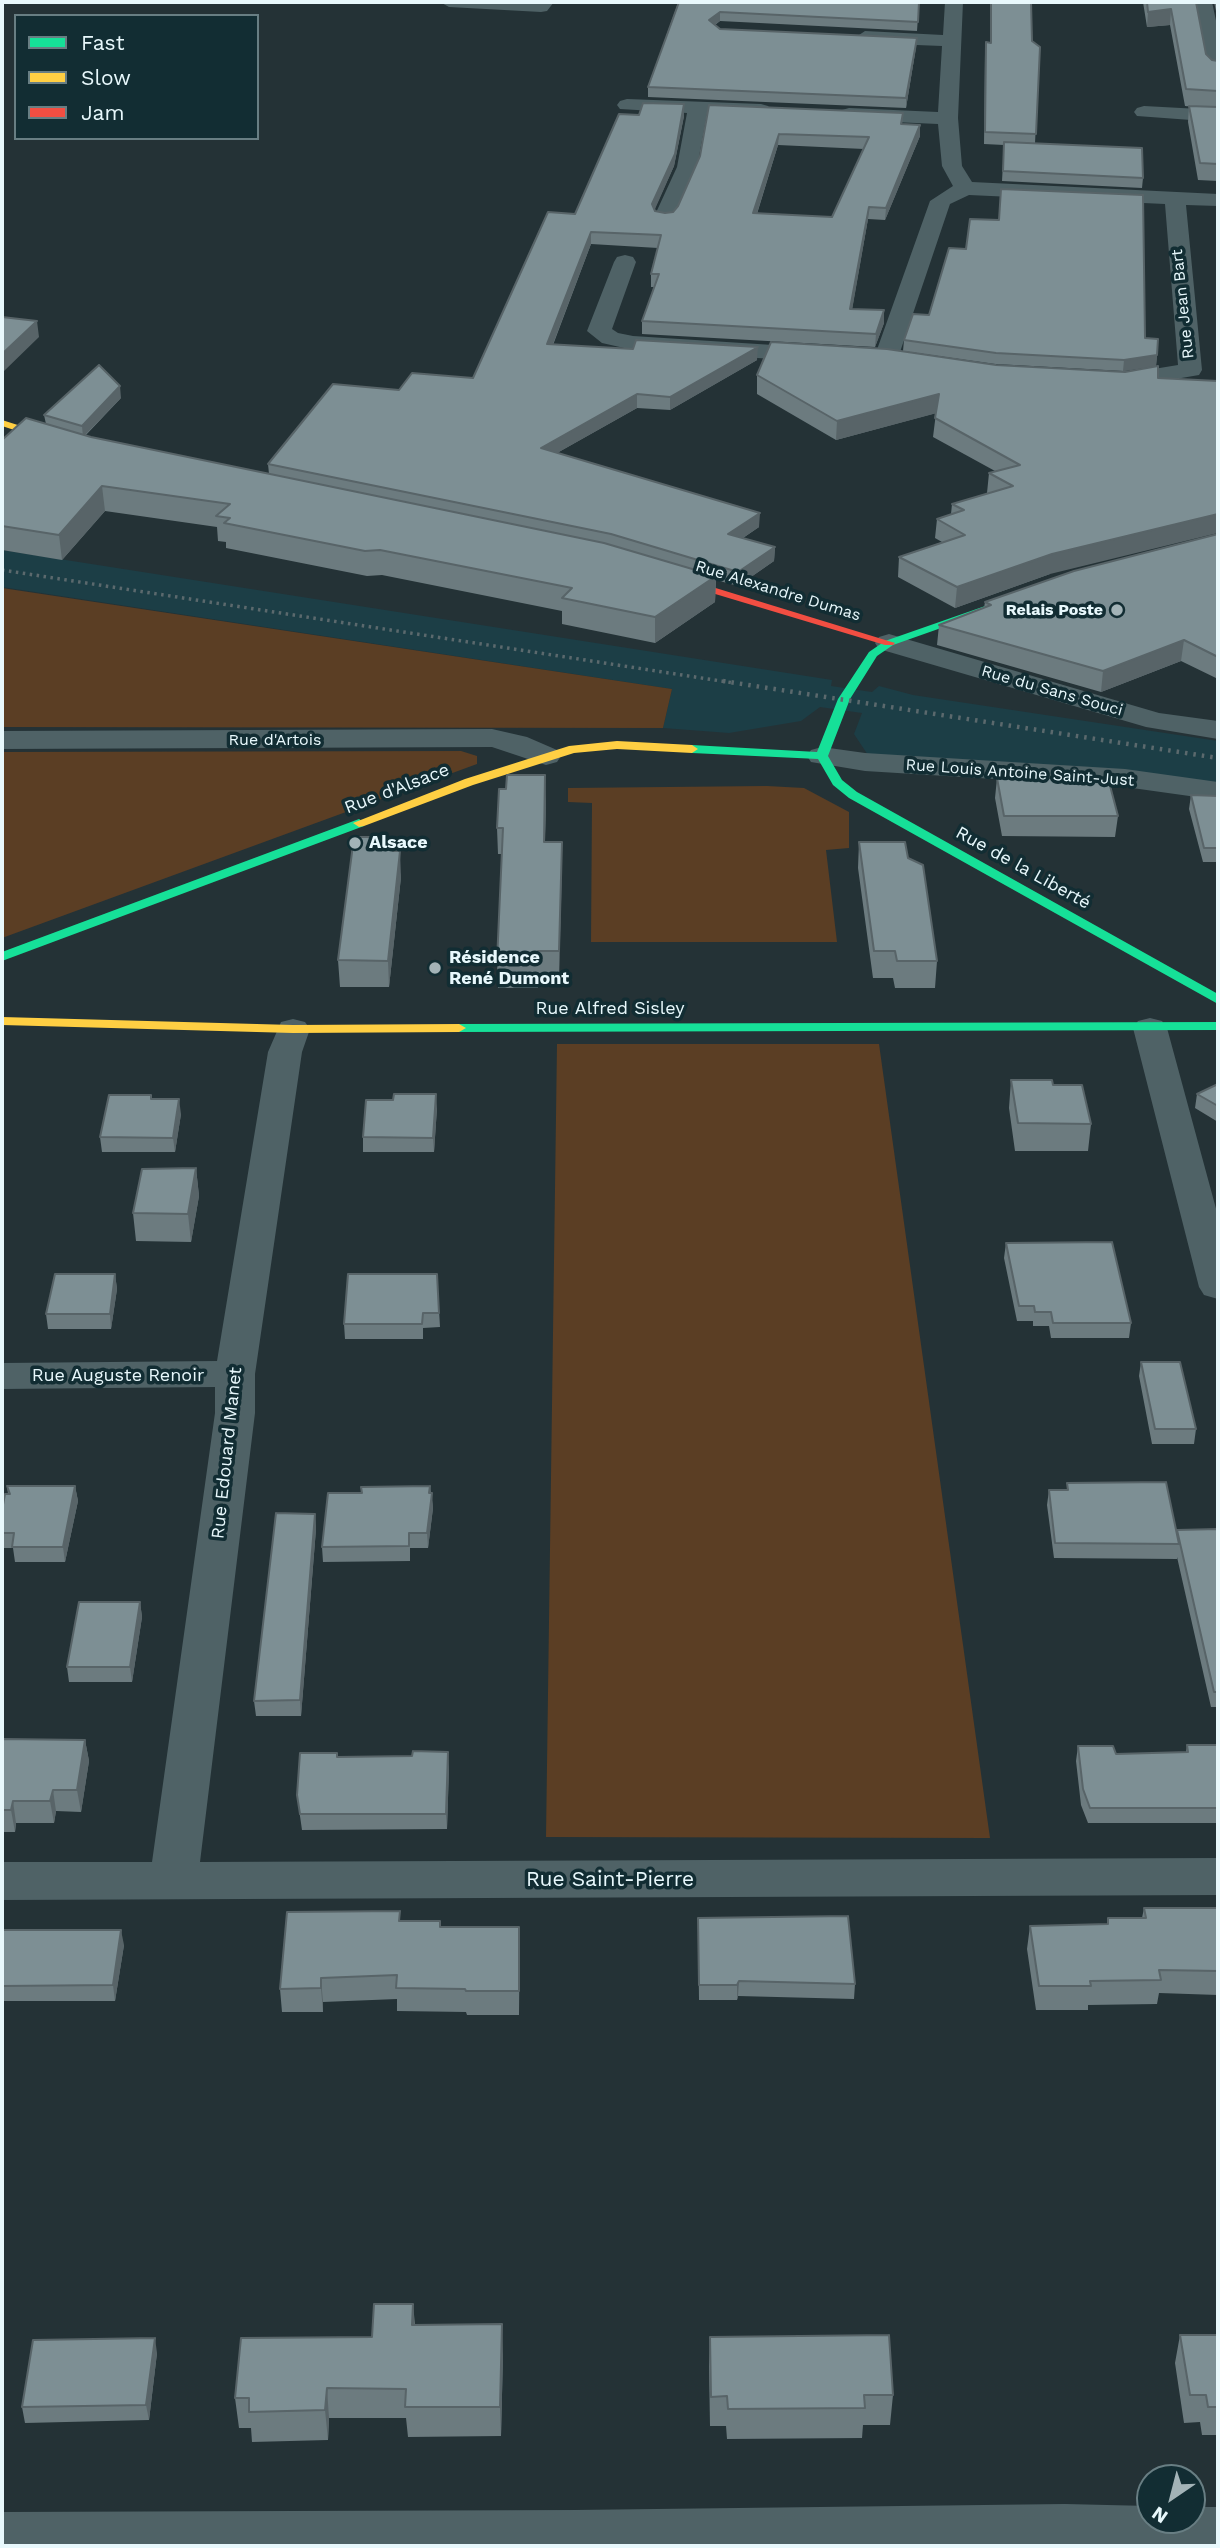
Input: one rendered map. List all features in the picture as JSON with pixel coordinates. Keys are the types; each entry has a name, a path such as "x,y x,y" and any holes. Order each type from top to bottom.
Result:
{"street":[{"path":"449,2 541,8 545,2"},
{"path":"954,2 948,118 952,166 965,188"},
{"path":"1203,2 1217,69"},
{"path":"842,36 954,41"},
{"path":"628,105 781,111"},
{"path":"665,217 687,167 698,108"},
{"path":"1144,112 1218,116"},
{"path":"822,113 948,118"},
{"path":"886,358 942,201 965,188 1218,200"},
{"name":"Rue Jean Bart","path":"1084,379 1123,381 1189,370 1175,198"},
{"path":"625,262 598,331 610,338 633,343 886,358 913,362"},
{"path":"2,424 78,447"},
{"name":"Rue Alexandre Dumas","path":"648,570 889,643"},
{"path":"822,756 844,699 873,654 889,643 1000,604"},
{"name":"Rue du Sans Souci","path":"889,643 1156,721 1218,730"},
{"name":"Rue d'Artois","path":"2,740 492,738 516,743 546,756"},
{"name":"Rue d'Alsace","path":"2,957 403,806 573,749 617,745 822,756"},
{"name":"Rue Louis Antoine Saint-Just","path":"822,756 865,762 1125,778 1218,791"},
{"name":"Rue de la Liberté","path":"822,756 837,782 853,795 1218,1000"},
{"name":"Rue Alfred Sisley","path":"2,1021 293,1029 1218,1026"},
{"path":"1150,1028 1218,1287"},
{"name":"Rue Edouard Manet","path":"174,1880 234,1413 235,1374 285,1052 293,1029"},
{"name":"Rue Auguste Renoir","path":"2,1377 235,1374"},
{"name":"Rue Saint-Pierre","path":"2,1881 1218,1877"},
{"path":"13,2542 574,2542 1065,2531 1218,2535"}],"shaded area":[{"path":"2,550 832,680 831,686 872,692 879,686 913,695 1218,741 1218,784 1117,772 868,755 854,734 862,713 820,707 801,721 729,733 663,728 672,689 2,587"},
{"path":"2,588 672,689 663,728 2,727"},
{"path":"461,751 477,756 477,764 2,938 2,752"},
{"path":"568,788 804,788 849,812 849,848 826,850 837,942 591,942 592,803 568,802"},
{"path":"557,1044 879,1044 990,1838 546,1837"}],"building":[{"path":"679,2 919,2 918,22 720,12 709,20 720,29 917,38 906,98 648,87"},
{"path":"991,2 1031,2 1032,41 1040,47 1036,134 985,132 986,42 991,43"},
{"path":"1147,2 1196,2 1206,54 1212,60 1218,61 1218,91 1186,89 1171,9 1148,12"},
{"path":"643,103 684,104 675,154 652,204 655,211 665,213 673,212 678,206 700,156 709,105 903,113 901,124 920,125 886,208 869,207 850,309 884,310 876,334 642,321 659,274 651,274 661,235 591,232 547,344 633,349 636,340 758,347 670,397 637,394 541,448 760,513 728,534 775,547 738,572 611,534 268,464 333,384 399,390 412,373 473,378 548,212 575,214 619,114 639,115","holes":["779,134 869,137 832,217 753,213"]},
{"path":"1189,106 1218,107 1218,164 1200,163"},
{"path":"1004,142 1142,148 1143,178 1003,171"},
{"path":"1001,189 1143,195 1145,338 1158,339 1157,355 1124,360 996,353 904,340 913,314 929,315 949,248 966,249 970,219 999,220"},
{"path":"2,317 37,321 2,354"},
{"path":"771,342 887,349 996,365 1125,372 1158,366 1158,378 1218,381 1218,514 1052,554 957,587 899,557 965,535 937,519 964,510 952,504 1013,486 989,473 1020,465 935,418 939,394 837,421 757,375"},
{"path":"99,365 120,386 82,426 44,415"},
{"path":"26,418 91,437 604,543 716,576 655,617 562,598 572,588 380,550 365,551 224,523 230,518 216,516 230,504 102,486 59,535 2,526 2,440"},
{"path":"1218,534 1218,657 1184,640 1103,671 939,625 991,605 985,602 1074,571"},
{"path":"507,775 545,775 544,842 562,842 559,951 538,951 537,961 497,961 503,828 497,828 499,789 506,789"},
{"path":"997,778 1108,778 1118,816 1004,816"},
{"path":"1191,795 1218,796 1218,848 1204,848"},
{"path":"354,837 394,837 393,851 400,851 388,961 338,960"},
{"path":"859,842 905,842 908,858 923,865 937,961 897,961 895,951 874,951"},
{"path":"1011,1080 1052,1080 1053,1085 1082,1085 1091,1124 1018,1123"},
{"path":"1218,1084 1218,1106 1197,1094"},
{"path":"394,1094 436,1094 433,1138 363,1137 366,1100 393,1100"},
{"path":"109,1095 151,1095 151,1099 179,1099 173,1138 100,1137"},
{"path":"196,1168 188,1214 133,1213 142,1169"},
{"path":"1112,1242 1131,1323 1053,1323 1051,1312 1035,1312 1034,1306 1019,1306 1006,1243"},
{"path":"55,1274 115,1274 110,1314 46,1314"},
{"path":"348,1274 437,1274 439,1313 423,1313 422,1324 344,1324"},
{"path":"1141,1362 1180,1362 1196,1429 1155,1429"},
{"path":"1166,1482 1179,1544 1055,1543 1049,1490 1068,1490 1067,1483"},
{"path":"7,1486 75,1486 63,1547 12,1547 14,1533 2,1533 5,1494 10,1494"},
{"path":"430,1486 429,1493 432,1493 427,1533 409,1533 409,1546 322,1547 328,1493 362,1493 361,1487"},
{"path":"276,1513 315,1514 300,1700 254,1701"},
{"path":"1218,1529 1218,1692 1214,1692 1177,1530"},
{"path":"79,1602 140,1602 130,1667 67,1667"},
{"path":"2,1739 85,1740 77,1790 53,1790 50,1801 13,1801 11,1810 2,1810"},
{"path":"1187,1745 1218,1745 1218,1808 1090,1808 1083,1789 1078,1746 1113,1746 1116,1754 1188,1752"},
{"path":"413,1751 448,1752 446,1814 300,1814 297,1795 300,1753 337,1753 337,1757 412,1756"},
{"path":"1144,1908 1218,1908 1218,1971 1159,1970 1161,1980 1090,1981 1091,1986 1039,1986 1030,1926 1108,1924 1108,1918 1146,1918"},
{"path":"400,1911 399,1921 440,1921 440,1927 519,1927 519,1991 396,1988 397,1975 321,1978 321,1988 280,1989 287,1912"},
{"path":"848,1916 855,1984 739,1981 737,1985 699,1985 698,1918"},
{"path":"2,1930 121,1930 113,1985 2,1986"},
{"path":"374,2304 413,2304 412,2325 502,2324 500,2407 405,2407 406,2389 327,2388 325,2410 249,2412 249,2398 235,2398 241,2338 372,2337"},
{"path":"889,2335 893,2395 864,2395 865,2408 728,2409 727,2396 711,2397 710,2337"},
{"path":"1180,2335 1218,2335 1218,2407 1208,2407 1206,2395 1190,2395"},
{"path":"155,2338 146,2405 22,2407 33,2340"}],"railway":[{"path":"2,570 734,683"},
{"path":"723,681 1218,758"}],"traffic: fast":[{"path":"822,756 844,699 873,654 889,643 988,608"},
{"path":"692,749 822,756"},
{"path":"822,756 837,782 853,795 1218,1000"},
{"path":"2,957 359,823"},
{"path":"459,1028 1218,1026"}],"traffic: slow":[{"path":"2,423 64,443"},
{"path":"359,823 469,782 573,749 617,745 692,749"},
{"path":"2,1021 293,1029 459,1028"}],"traffic: jam":[{"path":"666,576 889,643"}],"place":[{"name":"Relais Poste","path":"1117,610"},
{"name":"Alsace","path":"355,843"},
{"name":"Résidence René Dumont","path":"435,968"}]}
